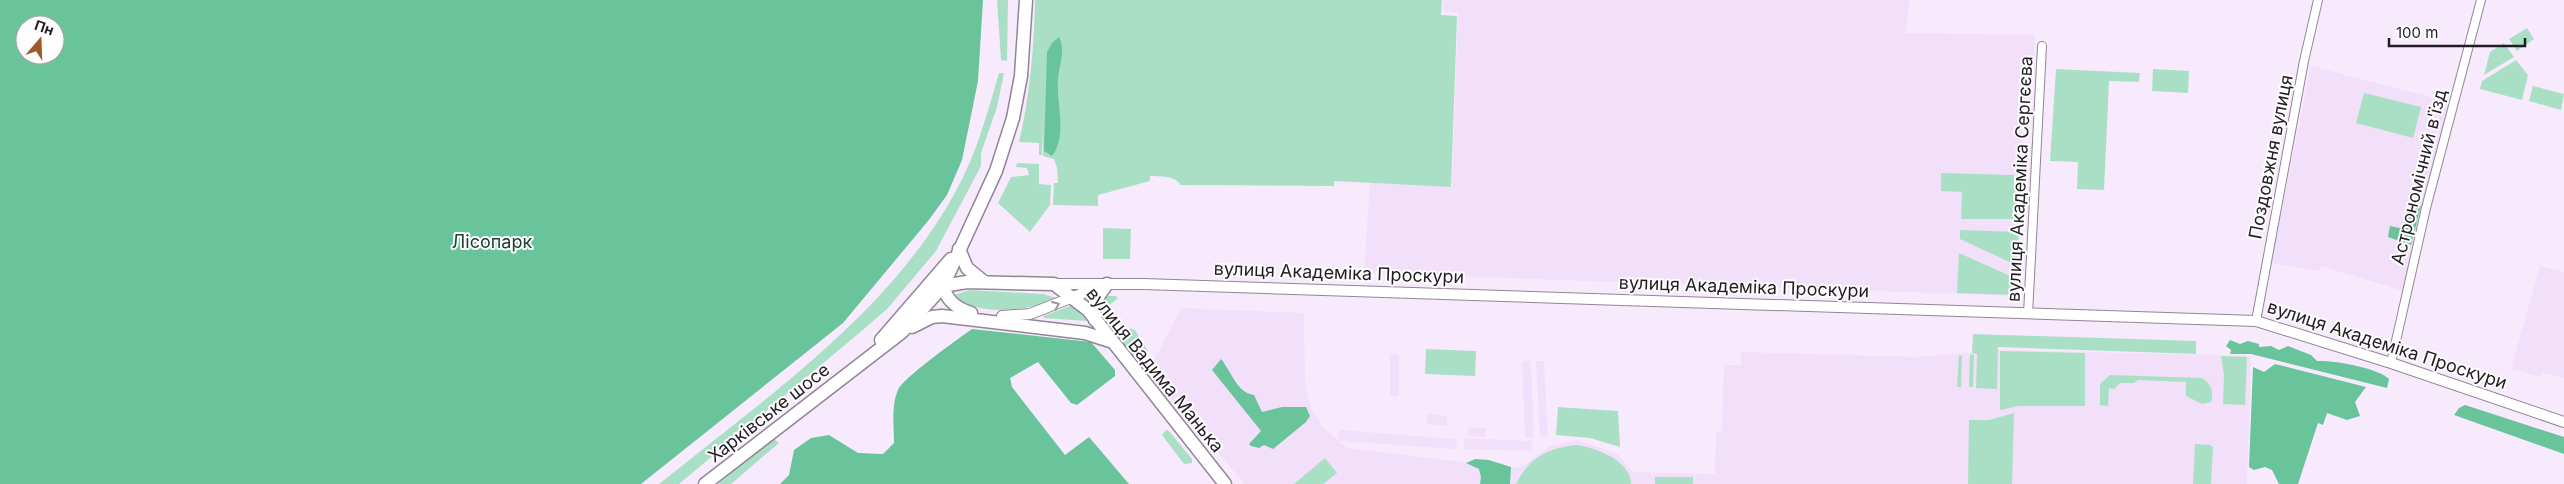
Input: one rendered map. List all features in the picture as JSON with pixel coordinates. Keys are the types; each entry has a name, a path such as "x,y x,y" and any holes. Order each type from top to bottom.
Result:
{"main road":[{"name":"Харківське шосе","path":"705,484 902,332 944,286 955,254 996,171 1013,118 1021,76 1026,0"},
{"name":"Харківське шосе","path":"854,369 912,306 955,254"},
{"path":"955,254 967,268 983,281"},
{"name":"вулиця Академіка Проскури","path":"912,306 944,286 983,281 1054,284"},
{"name":"вулиця Вадима Манька","path":"1054,284 1074,297 1095,320 1225,484"},
{"path":"1095,320 1095,301 1107,284"},
{"path":"944,286 956,307 971,312 1085,327 1110,341"},
{"path":"902,332 936,316 971,312"},
{"path":"936,316 1085,333 1110,341"}],"street":[{"name":"Поздовжня вулиця","path":"2256,321 2304,61 2318,0"},
{"name":"Астрономічний в'їзд","path":"2391,363 2426,208 2481,0"},
{"name":"вулиця Академіка Сергєєва","path":"2028,314 2042,46"},
{"name":"вулиця Академіка Проскури","path":"1054,284 1107,284 2256,321 2391,363 2564,422"},
{"path":"1002,316 1030,314 1107,284"}],"shaded area":[{"path":"1444,0 1909,0 1906,33 2035,35 2031,105 2023,106 2017,296 1364,273 1370,183 1452,187 1458,13 1443,12"},
{"path":"2311,66 2451,102 2404,291 2321,266 2320,271 2271,263"},
{"path":"2540,266 2564,272 2564,378 2543,373 2541,377 2511,369"},
{"path":"1181,308 1304,313 1305,381 1311,408 1323,427 1338,440 1339,430 1457,439 1456,449 1339,441 1347,448 1513,468 1523,466 1550,446 1578,440 1618,454 1633,472 1715,474 1716,433 1722,430 1724,365 1741,365 1741,352 1919,357 1999,350 2251,356 2247,484 1245,484 1148,372"},
{"path":"1390,354 1399,355 1399,396 1390,396"},
{"path":"1531,361 1534,438 1525,438 1522,362"},
{"path":"1536,361 1544,361 1548,437 1540,437"},
{"path":"1427,414 1447,416 1446,426 1427,424"},
{"path":"1468,427 1486,428 1485,437 1467,436"},
{"path":"1464,438 1532,441 1531,451 1464,449"}],"green space":[{"name":"Лісопарк","path":"0,0 983,0 978,81 962,160 947,195 928,221 843,323 641,484 0,484"},
{"path":"997,0 1008,0 1007,61 1001,60"},
{"path":"1035,0 1442,0 1441,15 1457,16 1451,187 1334,181 1334,186 1181,185 1171,178 1150,176 1150,181 1098,195 1098,206 1053,205 1054,183 1058,183 1057,168 1054,159 1043,156 1043,123 1042,155 1039,155 1039,143 1019,142 1031,71"},
{"path":"2527,28 2534,39 2517,51 2509,39"},
{"path":"1059,37 1062,48 1058,80 1060,129 1057,148 1052,156 1044,151 1047,52 1052,43"},
{"path":"2504,43 2514,57 2484,75 2490,52"},
{"path":"2516,60 2528,75 2522,100 2480,89 2482,81"},
{"path":"2056,69 2140,73 2139,82 2109,81 2104,190 2077,189 2078,162 2050,161"},
{"path":"2153,69 2189,71 2188,93 2152,91"},
{"path":"999,73 1004,73 997,107 981,153 981,166 936,251 888,308 864,329 679,484 659,484 744,417 830,345 870,306 906,264 939,220 965,173 980,136"},
{"path":"2533,86 2564,94 2561,110 2529,101"},
{"path":"2364,93 2421,107 2413,138 2356,123"},
{"path":"1017,163 1039,164 1039,184 1051,185 1050,205 1030,232 998,203 1011,177 1029,175 1027,168 1016,167"},
{"path":"1941,173 2014,175 2014,187 2020,187 2019,219 1961,219 1962,192 1941,191"},
{"path":"2412,204 2421,206 2411,245 2388,237 2390,226 2400,228 2406,226"},
{"path":"1103,228 1131,229 1130,259 1103,259"},
{"path":"1960,230 2019,232 2018,266 1960,239"},
{"path":"1959,253 2017,279 2016,295 1957,293"},
{"path":"970,290 1043,294 1059,299 1032,307 1004,310 976,307 963,303 951,296"},
{"path":"1107,296 1116,296 1118,298 1107,307 1104,321 1100,317 1098,305"},
{"path":"1073,305 1087,321 1044,318 1043,316"},
{"path":"1130,328 1135,330 1148,351 1138,364 1112,333 1113,329 1126,336"},
{"path":"972,329 1091,342 1115,370 1115,376 1077,405 1071,403 1038,362 1010,378 1012,387 1065,455 1089,437 1129,484 780,484 789,475 794,450 811,438 829,435 858,453 883,454 894,443 894,409 896,396 902,384"},
{"path":"1973,334 2196,341 2196,354 1998,347 1997,389 1976,388 1977,354 1972,353"},
{"path":"2230,340 2240,344 2248,341 2259,344 2259,347 2271,346 2279,350 2288,346 2311,355 2317,361 2344,363 2376,371 2389,379 2387,388 2251,354 2230,354 2231,350 2226,346"},
{"path":"1426,349 1476,351 1475,376 1425,374"},
{"path":"2000,351 2085,353 2085,406 2019,406 2000,410"},
{"path":"1970,354 1974,355 1973,387 1969,387"},
{"path":"1959,355 1962,356 1961,387 1957,387"},
{"path":"2221,356 2247,357 2245,405 2223,404 2224,375"},
{"path":"1221,359 1239,386 1254,395 1262,412 1282,407 1306,407 1310,416 1306,422 1273,449 1264,445 1259,448 1251,446 1249,444 1261,431 1212,370"},
{"path":"2275,364 2366,387 2355,402 2360,416 2347,420 2327,413 2323,425 2318,423 2298,484 2279,484 2272,470 2265,467 2254,470 2249,467 2253,367 2264,372"},
{"path":"2110,375 2202,378 2211,388 2211,402 2202,404 2186,396 2186,382 2138,380 2134,383 2120,383 2114,389 2109,388 2108,406 2100,405 2100,384"},
{"path":"2465,405 2564,437 2564,454 2454,415 2459,408"},
{"path":"1558,407 1618,411 1620,447 1590,438 1556,435"},
{"path":"2014,413 2012,484 1968,484 1969,420 1989,420"},
{"path":"1166,430 1169,431 1192,459 1192,463 1184,464 1162,435"},
{"path":"773,438 779,443 731,484 718,484"},
{"path":"2195,444 2213,447 2211,484 2193,484"},
{"path":"1576,445 1584,446 1610,456 1625,468 1631,484 1516,484 1527,467 1540,456 1556,449"},
{"path":"1325,458 1337,473 1323,484 1294,484"},
{"path":"1475,459 1489,460 1511,467 1510,484 1480,484 1479,469 1466,463"},
{"path":"1655,477 1693,477 1693,484 1655,484"}]}
